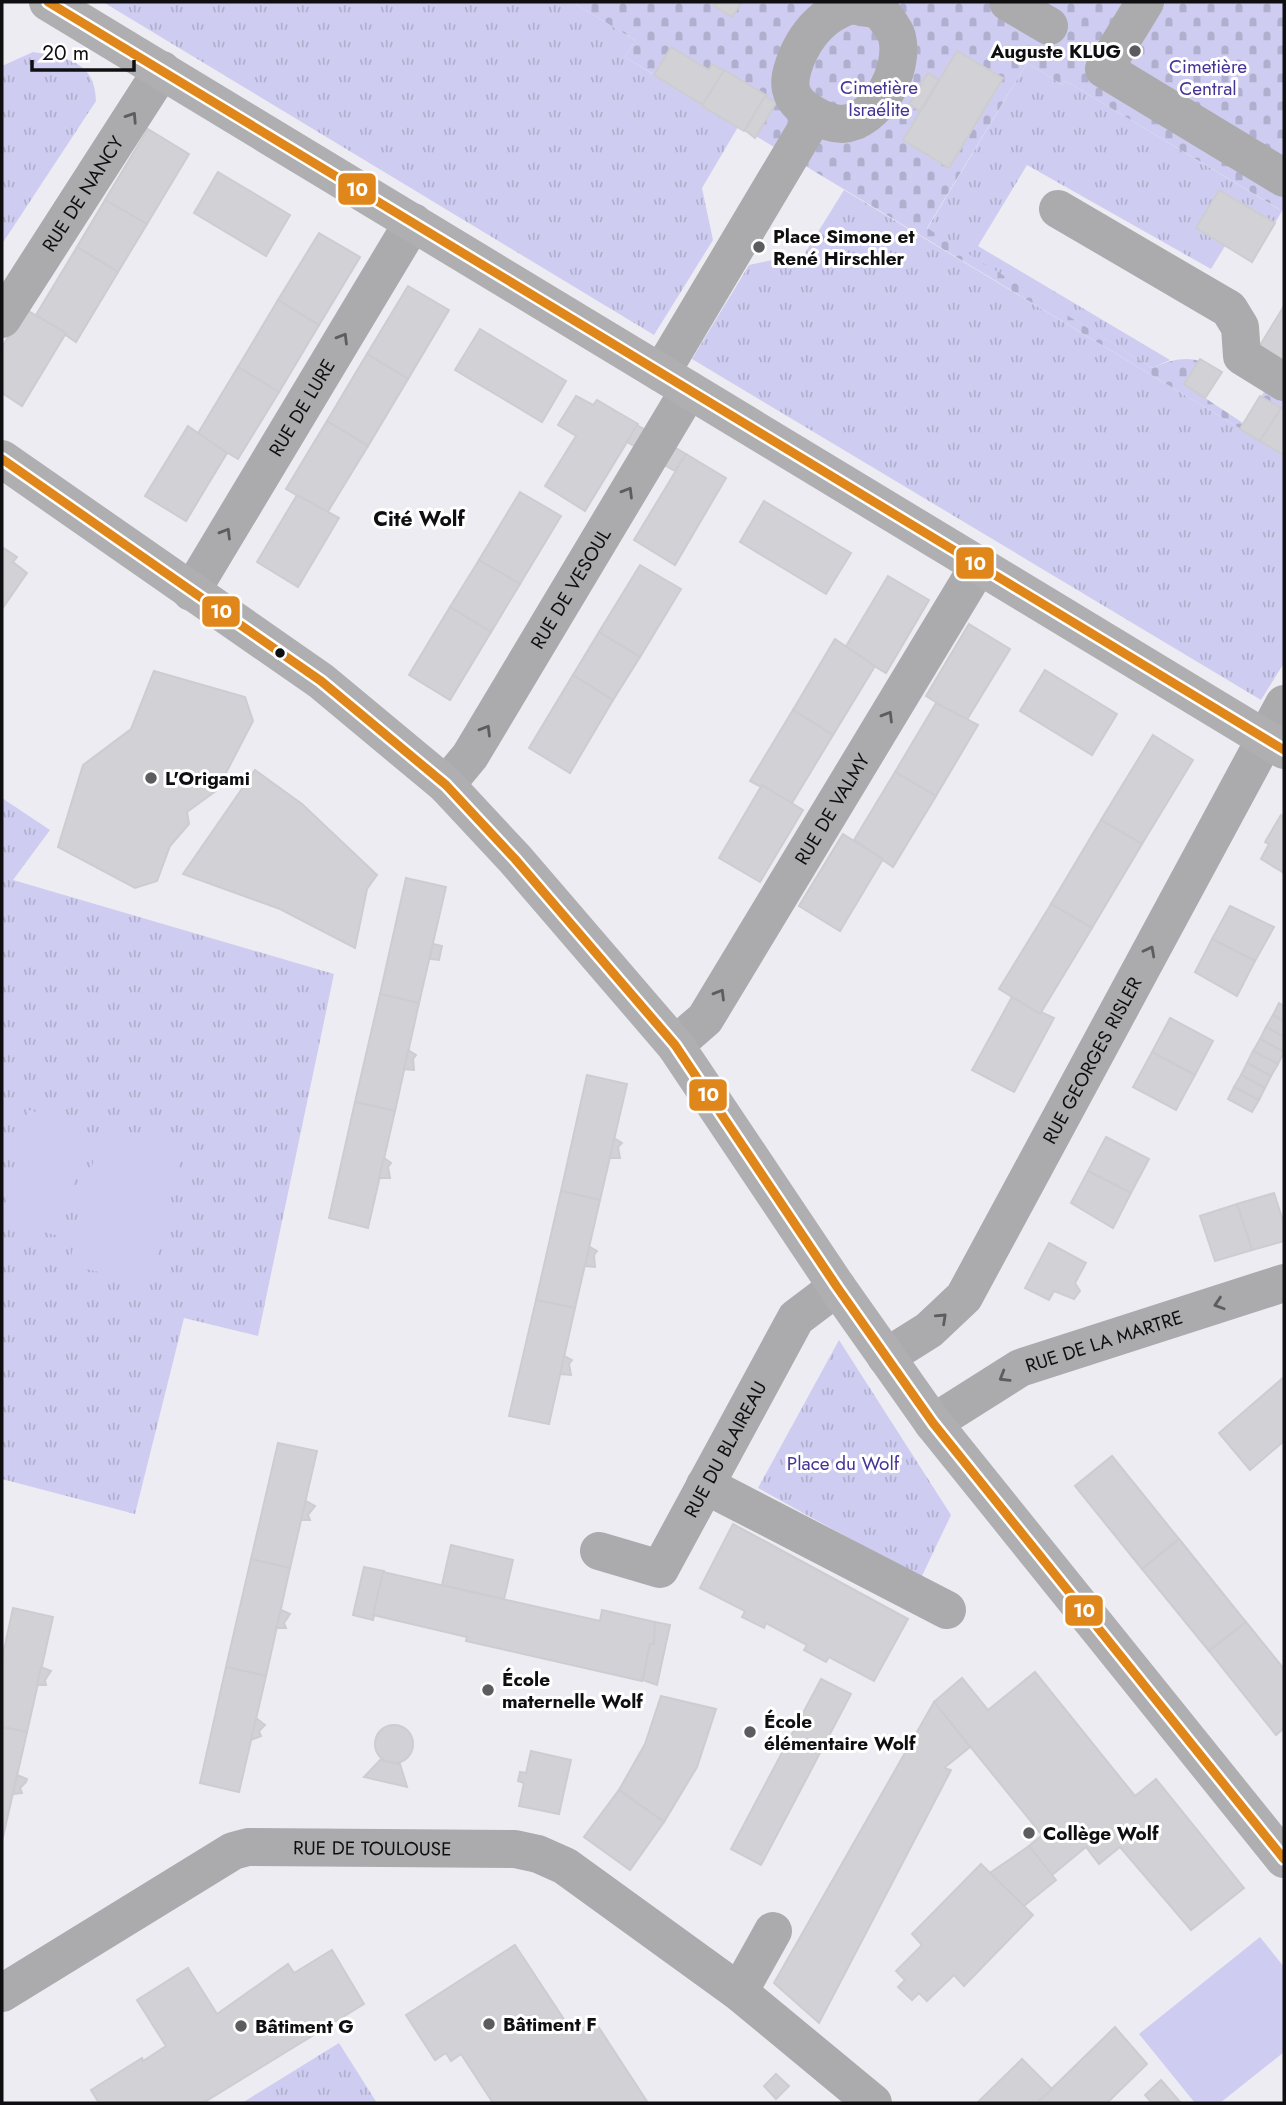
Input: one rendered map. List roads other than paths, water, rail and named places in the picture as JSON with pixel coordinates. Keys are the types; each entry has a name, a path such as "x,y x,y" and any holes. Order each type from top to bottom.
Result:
{"main road":[{"path":"48,2 1274,744"},
{"path":"2,459 321,681 446,785 562,912 675,1045 837,1287 933,1423 1284,1859"}],"street":[{"path":"1008,2 1049,26"},
{"path":"1145,2 1104,69 1284,178"},
{"path":"851,5 882,6 897,37 896,64 884,95 863,118 841,124 814,116 793,96 790,74 803,43 828,12 851,5"},
{"name":"RUE DE NANCY","path":"2,319 162,71"},
{"name":"RUE DE VESOUL","path":"446,785 470,756 675,382 762,207 814,116"},
{"path":"1058,209 1229,309 1240,327 1242,356 1284,382"},
{"name":"RUE DE LURE","path":"191,592 413,222"},
{"name":"RUE DE VALMY","path":"675,1045 705,1019 979,565"},
{"name":"RUE GEORGES RISLER","path":"886,1357 929,1330 964,1297 1274,744 1284,704"},
{"name":"RUE DE LA MARTRE","path":"933,1423 1020,1368 1284,1283"},
{"name":"RUE DU BLAIREAU","path":"599,1550 660,1569 796,1318 837,1287"},
{"path":"705,1485 947,1610"},
{"name":"RUE DE TOULOUSE","path":"2,1993 218,1859 248,1847 490,1847 538,1854 565,1866 739,1992 873,2103"},
{"path":"739,1992 773,1931"}],"place":[{"name":"Auguste KLUG","path":"1135,51"},
{"name":"Place Simone et René Hirschler","path":"759,247"},
{"name":"L'Origami","path":"151,778"},
{"name":"École maternelle Wolf","path":"488,1690"},
{"name":"École élémentaire Wolf","path":"750,1732"},
{"name":"Collège Wolf","path":"1029,1833"},
{"name":"Bâtiment F","path":"489,2024"},
{"name":"Bâtiment G","path":"241,2026"}],"district":[{"name":"Cité Wolf","path":"419,519"}],"park label":[{"name":"Cimetière Central","path":"1208,77"},
{"name":"Cimetière Israélite","path":"879,98"},
{"name":"Place du Wolf","path":"843,1463"}]}
